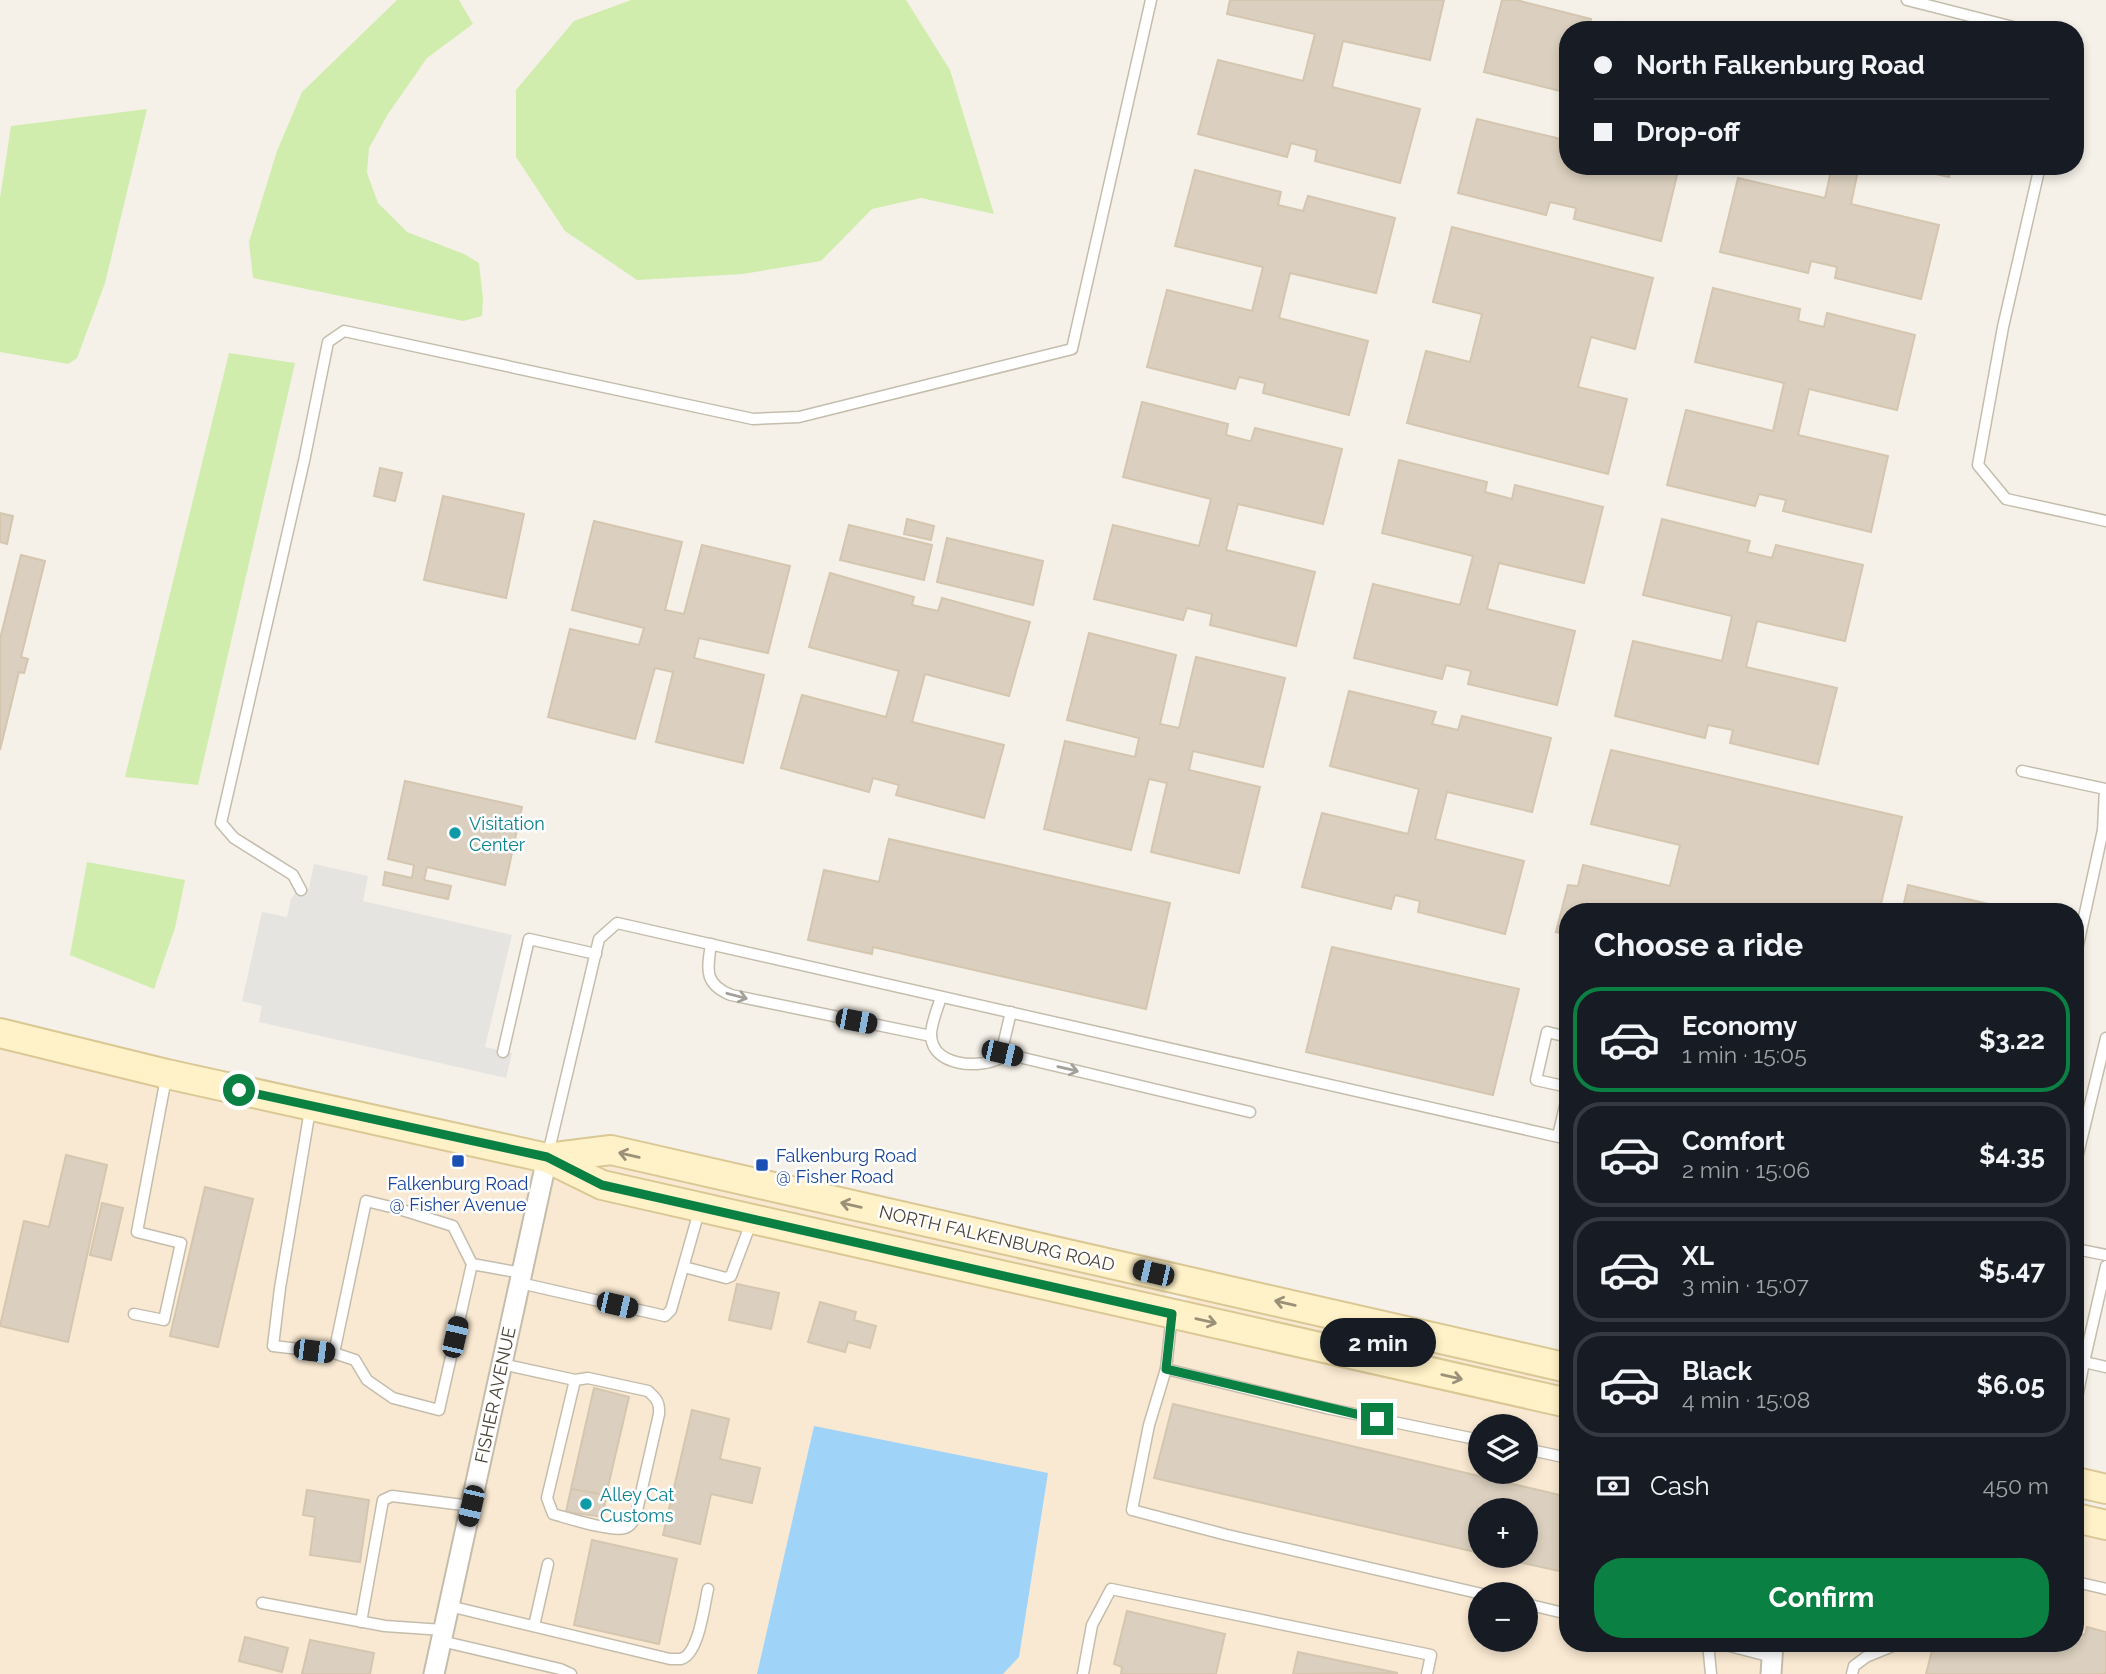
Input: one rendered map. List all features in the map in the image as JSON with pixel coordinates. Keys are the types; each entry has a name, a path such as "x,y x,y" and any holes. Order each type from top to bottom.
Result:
{"street":[{"name":"NORTH FALKENBURG ROAD","path":"0,1033 167,1074 547,1157 602,1185 1559,1401"},
{"name":"NORTH FALKENBURG ROAD","path":"547,1157 611,1150 1559,1366"},
{"name":"FISHER AVENUE","path":"434,1674 547,1157"},
{"path":"1172,1314 1181,1280"},
{"path":"2084,1484 2106,1489"},
{"path":"2084,1520 2106,1525"}],"lane":[{"path":"301,890 293,875 234,838 221,822 304,461 328,342 344,331 753,418 799,416 1072,349 1151,0"},
{"path":"1907,0 1990,21"},
{"path":"2038,175 2003,327 1978,465 2006,499 2106,521"},
{"path":"2022,771 2105,789 2103,830 2084,917"},
{"path":"547,1157 599,940 617,923 1559,1137"},
{"path":"503,1052 529,939 596,954"},
{"path":"710,944 707,969 711,981 720,990 731,995 931,1036"},
{"path":"941,997 931,1036 936,1048 946,1058 962,1064 977,1066 1000,1058 1011,1012"},
{"path":"1559,1035 1547,1032 1536,1080 1559,1087"},
{"path":"2084,1129 2106,1038"},
{"path":"1002,1053 1250,1112"},
{"path":"134,1314 164,1320 181,1243 137,1233 167,1074"},
{"path":"311,1106 280,1287 273,1346 334,1353 355,1360 367,1380 393,1398 439,1410 472,1264 453,1226 366,1201 334,1353"},
{"path":"472,1264 665,1316 671,1310 700,1208"},
{"path":"684,1267 726,1278 731,1276 752,1219"},
{"path":"2084,1251 2106,1255"},
{"path":"2106,1266 2084,1362 2106,1367"},
{"path":"1172,1314 1166,1369 1149,1425 1132,1510 1227,1535 1468,1591"},
{"path":"502,1364 575,1380 588,1378 648,1391 660,1405 636,1516 625,1528 553,1514 549,1507 547,1499 575,1380"},
{"path":"1166,1369 1326,1408 1468,1438"},
{"path":"1538,1452 1559,1456"},
{"path":"361,1622 383,1500 392,1496 471,1506"},
{"path":"534,1626 548,1564"},
{"path":"2084,1585 2106,1589"},
{"path":"1083,1674 1092,1625 1111,1589 1431,1655 1427,1674"},
{"path":"449,1606 670,1659 681,1659 691,1653 696,1642 708,1590"},
{"path":"262,1603 442,1635 570,1674"},
{"path":"1538,1607 1559,1612"},
{"path":"1709,1652 1710,1674"},
{"path":"1750,1652 1772,1658"},
{"path":"1852,1674 1854,1666 1878,1652"}],"shaded area":[{"path":"314,864 368,876 363,901 512,935 485,1047 512,1053 506,1078 259,1022 262,1006 242,1001 262,912 287,917 291,899 297,891 309,888"},
{"path":"0,1043 535,1164 423,1674 0,1674"},
{"path":"611,1160 1168,1286 1164,1302 606,1177 580,1164"},
{"path":"555,1172 1559,1411 1559,1652 1762,1652 1761,1674 1003,1674 1019,1657 814,1426 757,1674 445,1674"},
{"path":"1189,1291 1559,1375 1559,1391 1185,1307"},
{"path":"2084,1530 2106,1535 2106,1674 1782,1674 1783,1652 2084,1652"}],"green space":[{"path":"397,0 459,0 473,24 427,58 388,114 369,148 367,173 378,203 407,232 464,254 479,263 482,316 463,321 253,278 249,242 277,151 302,92"},
{"path":"631,0 906,0 950,70 994,214 921,198 872,209 821,261 743,274 637,280 565,231 516,157 516,90 574,21"},
{"path":"147,109 105,283 77,358 68,364 0,352 0,198 11,126"},
{"path":"229,353 295,363 198,785 125,777"},
{"path":"87,862 185,880 175,928 154,989 70,955"}],"water":[{"path":"814,1426 1048,1473 1019,1657 1003,1674 757,1674"}],"building":[{"path":"1230,0 1444,0 1430,60 1343,41 1332,87 1420,109 1400,183 1315,161 1317,150 1291,143 1287,157 1198,134 1218,60 1303,81 1315,34 1227,14"},
{"path":"1502,0 1516,0 1591,19 1559,21 1559,91 1484,72"},
{"path":"1477,119 1559,139 1559,175 1677,175 1661,241 1574,219 1576,208 1550,202 1546,215 1458,193"},
{"path":"1195,170 1281,192 1278,205 1303,211 1308,196 1395,218 1376,293 1290,273 1279,318 1368,341 1349,415 1263,393 1265,383 1239,377 1235,389 1147,367 1167,290 1252,311 1263,267 1175,246"},
{"path":"1830,175 1857,175 1851,204 1939,225 1921,299 1835,278 1837,267 1811,261 1808,273 1720,252 1738,178 1825,198"},
{"path":"1452,227 1653,278 1635,349 1591,337 1578,387 1627,399 1608,474 1407,423 1426,351 1470,362 1482,314 1433,302"},
{"path":"1713,288 1800,309 1798,321 1824,327 1827,313 1915,335 1897,410 1809,389 1798,435 1888,456 1871,532 1783,511 1786,500 1759,494 1755,506 1667,485 1686,410 1773,431 1784,383 1695,362"},
{"path":"1142,402 1228,424 1226,435 1249,441 1255,428 1342,449 1323,524 1238,504 1226,550 1315,572 1296,646 1210,625 1212,614 1187,608 1183,620 1094,599 1113,525 1199,546 1211,499 1123,477"},
{"path":"1399,460 1487,482 1485,492 1512,499 1515,485 1603,507 1584,583 1499,563 1487,609 1575,631 1557,705 1468,684 1471,671 1446,665 1442,679 1354,658 1373,584 1460,605 1473,556 1382,533"},
{"path":"380,468 402,473 395,501 374,496"},
{"path":"443,496 524,514 506,598 424,580"},
{"path":"0,513 13,516 7,544 0,542"},
{"path":"907,519 934,526 931,540 904,534"},
{"path":"1662,519 1750,541 1747,552 1772,558 1776,545 1863,565 1845,641 1757,621 1746,667 1837,688 1818,764 1730,743 1733,730 1708,725 1705,738 1615,716 1633,641 1722,661 1732,616 1643,595"},
{"path":"594,521 682,542 665,610 684,614 702,545 790,566 768,653 699,638 694,658 764,675 743,763 656,742 673,672 655,668 635,739 548,717 570,629 639,645 644,628 572,610"},
{"path":"849,525 932,545 924,580 840,560"},
{"path":"947,538 1043,561 1033,605 937,582"},
{"path":"21,555 45,561 21,657 28,659 24,673 19,672 0,750 0,639"},
{"path":"830,573 914,597 912,605 938,611 942,598 1030,622 1009,696 925,674 912,722 1004,745 984,818 896,795 899,785 873,778 869,792 781,768 802,695 886,717 899,671 809,647"},
{"path":"1089,633 1176,655 1160,724 1179,728 1196,657 1285,678 1263,767 1193,751 1189,770 1260,787 1239,873 1151,852 1167,783 1149,779 1131,850 1044,829 1065,741 1135,757 1139,738 1067,720"},
{"path":"1349,691 1436,712 1432,724 1458,730 1462,716 1551,738 1532,812 1447,792 1435,839 1524,861 1505,934 1418,912 1420,901 1395,895 1391,909 1302,887 1322,813 1408,834 1419,789 1330,766"},
{"path":"1611,750 1902,817 1881,903 1563,903 1568,885 1578,886 1583,865 1670,886 1680,845 1591,824"},
{"name":"Visitation Center","path":"405,781 522,807 505,885 427,867 424,880 451,886 448,899 383,885 385,872 412,878 414,865 388,859"},
{"path":"889,839 1170,903 1146,1009 873,947 872,954 808,940 824,870 879,882"},
{"path":"1908,885 1984,903 1904,903"},
{"path":"1332,947 1519,989 1493,1095 1306,1052"},
{"path":"66,1155 107,1165 68,1342 0,1326 24,1221 49,1227"},
{"path":"205,1187 253,1199 218,1347 170,1336"},
{"path":"102,1203 123,1208 111,1260 90,1255"},
{"path":"737,1284 779,1293 771,1329 729,1320"},
{"path":"820,1302 856,1312 854,1320 876,1326 870,1348 848,1342 845,1352 808,1342"},
{"path":"594,1388 629,1397 606,1495 571,1489"},
{"path":"1173,1404 1468,1473 1468,1484 1513,1484 1559,1495 1559,1571 1538,1566 1538,1498 1468,1498 1468,1550 1154,1478"},
{"path":"692,1410 729,1419 720,1459 760,1468 752,1503 711,1494 700,1544 663,1535"},
{"name":"Alley Cat Customs","path":"571,1489 606,1495 603,1517 566,1512"},
{"path":"307,1490 369,1500 360,1562 310,1555 315,1517 303,1515"},
{"path":"592,1540 677,1559 659,1644 574,1625"},
{"path":"1127,1611 1225,1634 1216,1674 1121,1674 1122,1667 1114,1664"},
{"path":"2087,1627 2106,1632 2106,1674 1926,1674 1932,1652 2084,1652"},
{"path":"245,1637 288,1648 282,1672 239,1661"},
{"path":"310,1640 374,1653 370,1674 302,1674"},
{"path":"1298,1652 1398,1673 1293,1674"}],"place":[{"name":"Visitation Center","path":"455,833"},
{"name":"Falkenburg Road @ Fisher Avenue","path":"458,1161"},
{"name":"Falkenburg Road @ Fisher Road","path":"762,1165"},
{"name":"Alley Cat Customs","path":"586,1504"}],"route":[{"path":"239,1090 547,1157 602,1185 1172,1314 1166,1369 1377,1419"}]}
